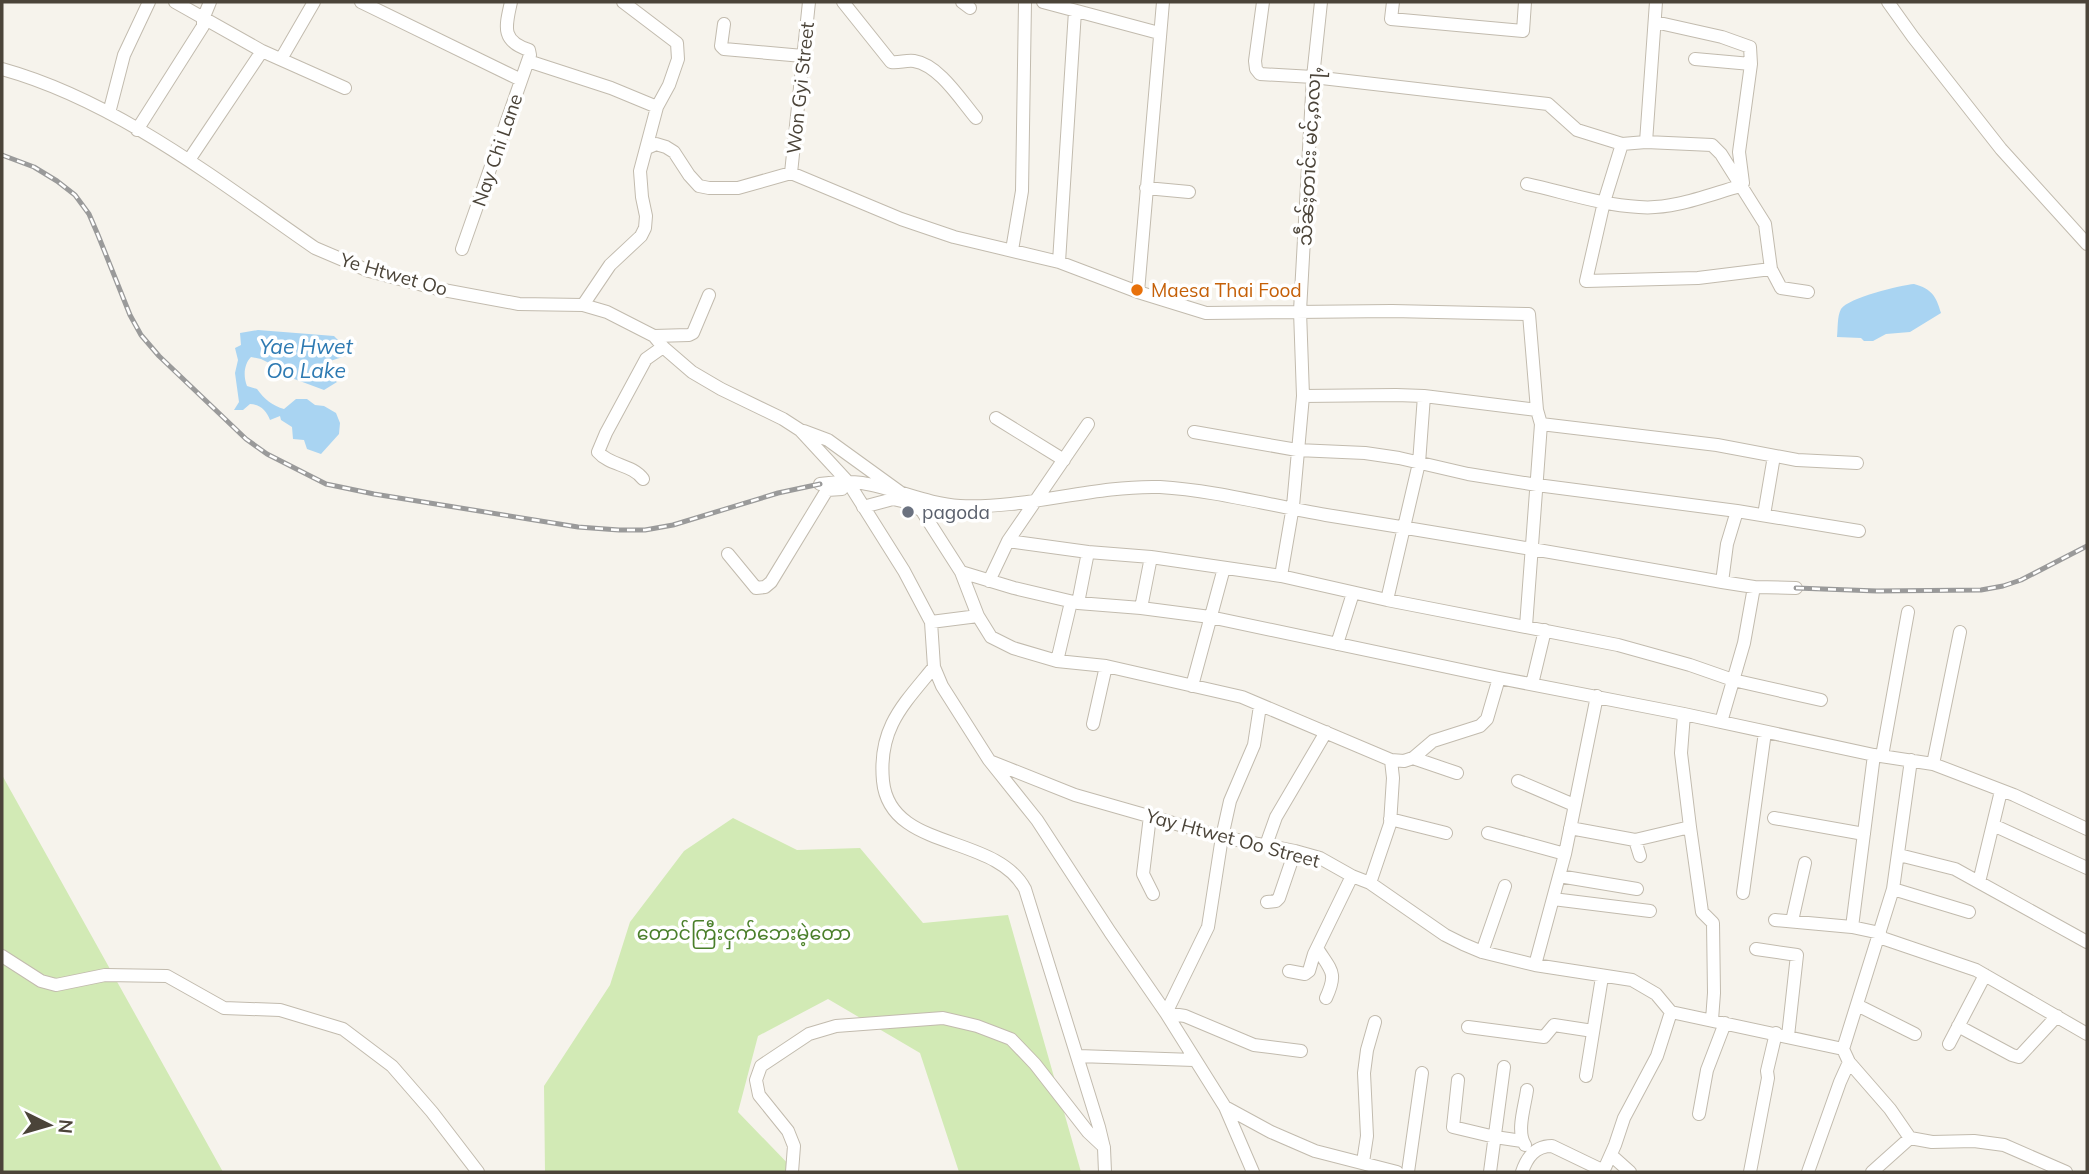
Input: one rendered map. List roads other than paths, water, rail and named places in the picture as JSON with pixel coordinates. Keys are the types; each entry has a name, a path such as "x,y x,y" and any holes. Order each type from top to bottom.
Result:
{"street":[{"path":"108,114 124,55 149,2"},
{"path":"175,2 262,51 345,88"},
{"path":"137,130 203,26 210,2"},
{"path":"361,2 521,80"},
{"path":"511,2 506,32 529,56 657,107"},
{"path":"583,305 610,265 641,236 645,228 640,171 657,107 669,85 678,59 677,43 623,2"},
{"name":"Won Gyi Street","path":"791,173 809,2"},
{"path":"843,2 891,62 912,61 929,65 975,118"},
{"path":"1012,250 1022,191 1026,2"},
{"path":"1043,2 1159,33"},
{"path":"1138,292 1163,2"},
{"path":"1263,2 1255,61 1260,74 1313,77 1548,104 1577,130 1622,144 1646,142 1712,145 1721,154 1765,224 1772,269 1781,288 1808,292"},
{"name":"သဵၼ်ႈတၢင်း မင်ႇၵလႃႇ","path":"1281,576 1292,509 1303,396 1300,311 1313,77 1321,2"},
{"path":"1392,2 1391,19 1523,31 1525,2"},
{"path":"1646,142 1656,2"},
{"path":"1888,2 2001,149 2087,244"},
{"path":"281,59 310,3"},
{"path":"1059,262 1075,11"},
{"path":"1527,184 1641,208 1680,203 1740,186 1744,181 1739,152 1751,64 1750,47 1655,22"},
{"path":"724,24 724,48 803,56"},
{"path":"189,160 262,51"},
{"name":"Nay Chi Lane","path":"462,249 529,56"},
{"path":"1695,59 1751,64"},
{"name":"Ye Htwet Oo","path":"2,69 46,84 137,130 189,160 315,248 369,271 438,289 519,304 583,305 607,312 654,336 692,372 800,430"},
{"path":"647,148 656,144 674,152 694,182 709,188 738,188 791,173 901,219 954,237 1059,262 1138,292 1206,313 1392,311 1529,314 1536,410 1541,424 1526,626"},
{"path":"1622,144 1604,202 1586,281 1698,278 1772,269"},
{"path":"1146,188 1189,192"},
{"path":"654,336 693,333 709,295"},
{"path":"643,480 636,471 602,457 598,452 646,359 663,347"},
{"path":"1303,396 1396,394 1536,410"},
{"path":"1387,600 1419,463 1424,396"},
{"path":"996,418 1064,460"},
{"path":"989,580 1008,541 1088,424"},
{"path":"1541,424 1717,445 1797,460 1857,463"},
{"path":"800,430 850,486 904,571 931,622 934,667 942,686 989,760 1037,820 1166,1013 1225,1107 1253,1172"},
{"path":"800,430 828,440 922,511 961,572 978,616 991,638 1013,648 1057,660 1107,666 1242,697 1391,760 1404,761 1413,758 1433,741 1480,726 1488,719 1499,678"},
{"path":"1195,432 1297,450 1365,453 1537,485 1765,515 1858,531"},
{"path":"1765,515 1774,457"},
{"path":"820,484 872,485 907,499"},
{"path":"728,554 756,588 765,587 771,582 827,490 850,486"},
{"path":"863,507 893,499 960,506 1038,500 1108,490 1161,488 1532,548 1722,582 1754,587 1796,588"},
{"path":"1722,582 1727,544 1737,511"},
{"path":"1008,541 1087,552 1151,557 1281,576 1387,600 1618,645 1733,680 1821,700"},
{"path":"1057,660 1087,552"},
{"path":"1141,608 1151,557"},
{"path":"1192,685 1224,568"},
{"path":"961,572 1075,603 1210,617 1499,678 1933,764 2001,790 2087,829"},
{"path":"1721,722 1744,643 1754,587"},
{"path":"1337,644 1353,593"},
{"path":"1852,927 1878,755 1908,612"},
{"path":"931,622 978,616"},
{"path":"1532,684 1545,630"},
{"path":"1933,764 1960,632"},
{"path":"1093,724 1107,666"},
{"path":"934,667 899,710 884,744 883,784 888,802 919,831 985,854 1019,878 1025,889 1078,1056 1104,1148 1105,1172"},
{"path":"1535,965 1565,854 1597,696"},
{"path":"1166,1013 1208,927 1230,801 1254,745 1260,706"},
{"path":"1684,714 1681,753 1690,827 1702,912 1713,923 1712,1020"},
{"path":"1266,845 1276,817 1326,732"},
{"path":"1743,893 1765,732"},
{"path":"1413,758 1457,773"},
{"name":"Yay Htwet Oo Street","path":"989,760 1075,795 1222,836 1320,858 1370,883 1445,935 1482,952 1535,965 1632,980 1656,994 1671,1012"},
{"path":"1370,883 1390,824 1391,760"},
{"path":"1911,760 1893,889 1843,1049 1849,1062 1891,1110 1910,1138 1932,1142 1973,1141 2004,1145 2066,1172"},
{"path":"1518,781 1574,805"},
{"path":"1979,882 2001,790"},
{"path":"1150,816 1143,874 1153,894"},
{"path":"1774,818 1864,834"},
{"path":"1390,819 1446,833"},
{"path":"1993,825 2087,868"},
{"path":"1570,828 1635,840 1690,827"},
{"path":"1488,834 1565,854"},
{"path":"1635,840 1640,856"},
{"path":"1267,902 1279,898 1295,851"},
{"path":"1899,855 1955,869 2087,942"},
{"path":"1792,921 1805,863"},
{"path":"1289,971 1305,974 1309,971 1317,948 1352,876"},
{"path":"1559,876 1637,889"},
{"path":"1482,952 1505,886"},
{"path":"1893,889 1969,912"},
{"path":"1553,899 1650,911"},
{"path":"1775,920 1852,927 1976,970 2087,1034"},
{"path":"1317,948 1333,974 1332,985 1325,998"},
{"path":"1751,1172 1767,1071 1782,1034 1797,955 1756,949"},
{"path":"2,956 41,981 55,985 105,975 167,976 224,1008 280,1010 343,1029 392,1066 478,1172"},
{"path":"1949,1044 1985,975"},
{"path":"1587,1076 1602,977"},
{"path":"1857,1005 1915,1034"},
{"path":"1522,1172 1531,1153 1543,1146 1552,1146 1604,1172 1624,1118 1657,1056 1671,1012 1843,1049"},
{"path":"1166,1013 1185,1016 1254,1045 1301,1051"},
{"path":"1958,1027 2019,1057 2057,1016"},
{"path":"792,1172 794,1146 788,1131 759,1096 756,1080 761,1066 809,1034 836,1026 943,1018 977,1026 1011,1040 1053,1085 1088,1132 1104,1148"},
{"path":"1363,1162 1367,1127 1364,1073 1367,1049 1375,1023"},
{"path":"1699,1114 1707,1070 1726,1023"},
{"path":"1468,1027 1544,1037 1554,1026 1594,1031"},
{"path":"1078,1056 1194,1060"},
{"path":"1808,1172 1849,1062"},
{"path":"1490,1172 1504,1067"},
{"path":"1408,1172 1422,1073"},
{"path":"1458,1080 1453,1127 1522,1141"},
{"path":"1527,1090 1521,1128 1522,1141 1531,1153"},
{"path":"1225,1107 1270,1132 1315,1151 1397,1172"},
{"path":"1872,1172 1910,1138"},
{"path":"1611,1155 1630,1172"}],"water":[{"path":"1914,284 1932,294 1941,313 1910,332 1886,334 1873,341 1837,337 1839,315 1846,305 1875,293"},
{"name":"Yae Hwet Oo Lake","path":"258,330 334,336 348,350 349,355 330,361 332,379 337,382 324,390 289,377 283,364 275,366 251,357 246,367 247,386 257,389 276,406 284,409 296,399 307,399 336,413 340,423 339,434 321,454 307,449 304,440 293,439 292,427 281,420 280,416 270,420 263,409 254,404 243,410 234,410 239,402 235,373 238,360 235,348 241,345 240,333"}],"railway":[{"path":"2,155 34,167 75,195 89,214 130,315 141,335 159,356 246,439 267,454 326,484 578,527 619,530 645,530 673,525 778,493 820,484"},
{"path":"1796,588 1877,591 1981,590 2021,580 2087,546"}],"place":[{"name":"Maesa Thai Food","path":"1137,290"},
{"name":"pagoda","path":"908,512"}],"park label":[{"name":"တောင်ကြီးငှက်ဘေးမဲ့တော","path":"744,933"}]}
